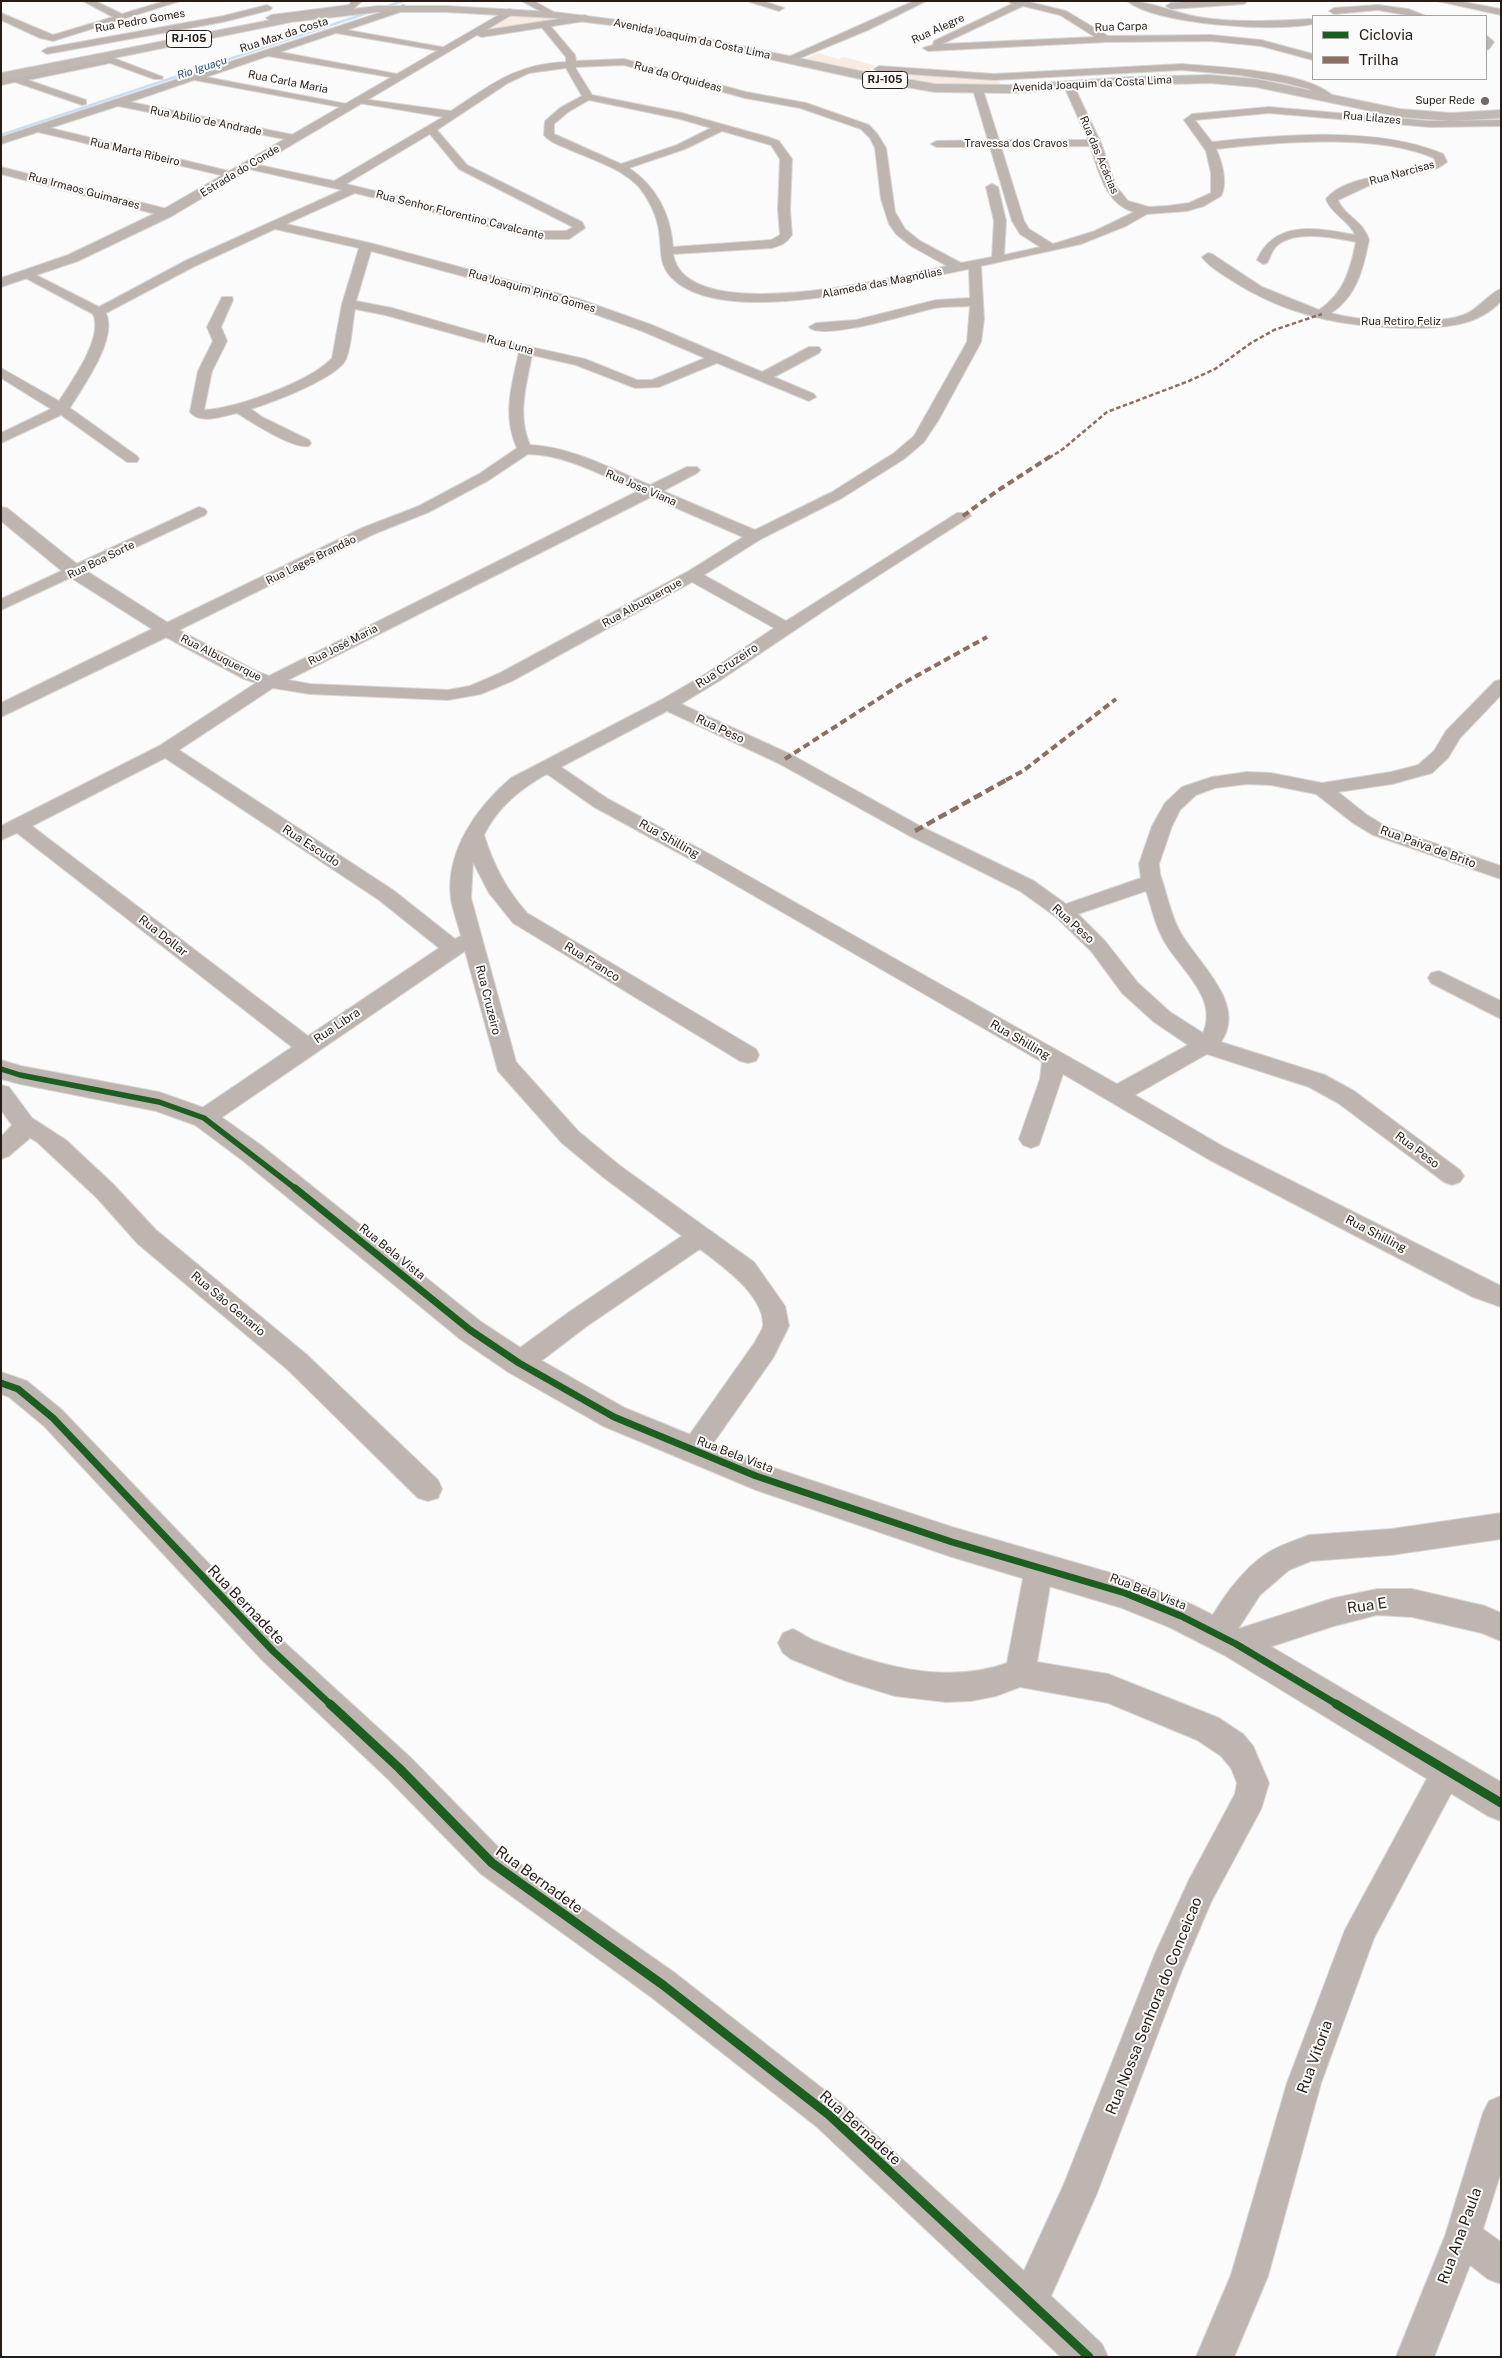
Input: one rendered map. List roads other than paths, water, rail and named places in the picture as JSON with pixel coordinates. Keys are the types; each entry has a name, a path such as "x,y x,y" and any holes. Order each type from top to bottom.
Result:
{"main road":[{"name":"Avenida Joaquim da Costa Lima","path":"1,77 220,33 275,19 403,8 509,12 585,18 865,76 964,94 978,90 1210,78 1256,83 1420,116 1501,113"},
{"name":"Avenida Joaquim da Costa Lima","path":"1480,114 1501,108"},
{"path":"1480,114 1501,119"}],"street":[{"path":"87,1 122,18"},
{"path":"4,20 43,36 53,38 176,1"},
{"path":"269,4 275,19 355,6 358,1"},
{"path":"751,1 779,8"},
{"path":"894,1 917,3"},
{"path":"1131,1 1176,16 1209,22 1282,24 1312,21"},
{"path":"1150,7 1244,1"},
{"path":"1324,15 1355,1"},
{"path":"1441,1 1501,12"},
{"path":"509,12 529,2 554,15"},
{"path":"1017,2 1063,13 1106,40"},
{"name":"Rua Alegre","path":"924,50 1017,2"},
{"path":"789,59 865,28 917,3"},
{"name":"Rua Pedro Gomes","path":"47,51 222,19 269,4"},
{"path":"1334,11 1388,7 1417,15"},
{"name":"Rua Max da Costa","path":"1,141 403,8"},
{"name":"Estrada do Conde","path":"1,283 26,276 73,258 168,213 509,12"},
{"name":"Estrada do Conde","path":"468,37 585,18"},
{"path":"1261,44 1290,33 1312,21"},
{"path":"544,24 571,57 571,69 588,97 650,108 764,139 781,149 786,159 784,210 786,236 781,241 772,244 665,251"},
{"path":"1282,24 1290,33"},
{"path":"337,30 442,50"},
{"path":"1,82 195,41 220,33"},
{"name":"Rua Carpa","path":"924,50 1106,40 1211,38 1261,44 1312,57"},
{"path":"269,53 397,77"},
{"name":"Rua Alegre","path":"865,76 904,58"},
{"path":"68,64 110,60 162,75 141,83"},
{"name":"Rua da Orquideas","path":"336,185 431,129 490,89 517,74 542,67 571,63 609,62 640,66 736,92 802,105 865,127 872,133 878,143 884,160 888,211 896,225 913,240 967,266"},
{"path":"879,69 1004,77 1182,67 1239,72 1287,80 1313,87 1330,98"},
{"name":"Rua Carla Maria","path":"194,77 353,103 452,115"},
{"path":"1004,77 1011,89"},
{"path":"17,79 82,102"},
{"name":"Rua das Acácias","path":"1069,86 1095,143 1111,189 1118,199 1142,212"},
{"path":"978,90 1021,226 1050,248"},
{"path":"64,108 114,92"},
{"name":"Alameda das Magnólias","path":"588,97 564,110 549,124 547,128 549,135 568,146 635,177 655,204 664,225 665,251 672,271 694,287 719,294 781,298 845,292 1050,248 1104,232 1142,212"},
{"name":"Rua Abilio de Andrade","path":"119,103 294,138"},
{"path":"1243,111 1258,120"},
{"name":"Rua Lilazes","path":"1210,146 1189,120 1203,115 1243,111 1296,111 1430,124 1501,123"},
{"path":"619,168 681,147 719,128"},
{"name":"Rua Marta Ribeiro","path":"38,129 233,175"},
{"name":"Rua Senhor Florentino Cavalcante","path":"249,166 354,189 540,235 560,236 576,232 579,228 571,220 464,167 451,155 431,129"},
{"path":"1274,130 1289,139"},
{"name":"Rua Narcisas","path":"1210,146 1289,139 1407,145 1432,151 1439,156 1441,162 1434,166 1354,186 1337,193 1332,198 1333,204 1362,231 1363,240"},
{"name":"Travessa dos Cravos","path":"936,144 1095,143"},
{"path":"1142,212 1183,208 1206,202 1217,194 1219,185 1210,146"},
{"name":"Rua Irmaos Guimaraes","path":"4,172 168,213"},
{"path":"998,259 1000,221 989,176 1005,180"},
{"path":"99,312 190,263 354,189"},
{"name":"Rua Joaquim Pinto Gomes","path":"273,225 366,246 574,302 647,328 809,397"},
{"path":"1263,260 1265,251 1277,241 1295,233 1311,232 1363,240 1348,292 1336,305 1322,314"},
{"path":"227,300 214,327 220,341 205,371 199,396 197,412 203,415 240,408 302,383 335,364 339,359 349,304 366,246"},
{"name":"Rua Retiro Feliz","path":"1208,257 1223,271 1237,280 1299,307 1354,322 1424,324 1453,322 1468,319 1485,310 1501,293"},
{"name":"Rua Albuquerque","path":"166,630 250,675 270,682 310,689 448,695 475,690 506,677 693,575 755,536 837,494 899,456 919,439 974,342 977,319 967,266"},
{"path":"1,439 62,409 89,362 104,323 99,312 26,276"},
{"path":"816,326 856,324 936,304 975,302"},
{"name":"Rua Luna","path":"349,304 387,311 526,350 580,362 635,384 654,384 716,358"},
{"path":"525,449 517,434 514,412 526,350"},
{"path":"763,377 814,350"},
{"path":"1,372 62,409 132,459"},
{"path":"240,408 257,420 304,442"},
{"name":"Rua Jose Viana","path":"525,449 556,453 755,536"},
{"name":"Rua Lages Brandão","path":"1,711 368,531 424,509 484,477 525,449"},
{"name":"Rua José Maria","path":"10,829 166,750 270,682 692,470"},
{"name":"Rua Boa Sorte","path":"1,605 199,512"},
{"path":"2,514 74,572 166,630"},
{"name":"Rua Cruzeiro","path":"692,1451 764,1350 776,1326 772,1306 744,1269 610,1171 570,1137 506,1065 462,944 462,866 481,821 502,795 518,782 667,704 713,677 786,628 963,516"},
{"path":"693,575 721,593 786,628"},
{"path":"1322,789 1392,778 1425,769 1441,754 1452,735 1501,685"},
{"name":"Rua Peso","path":"667,704 784,759 915,831 1027,886 1063,912 1098,946 1130,988 1162,1016 1206,1045 1317,1081 1346,1097 1452,1176"},
{"name":"Rua Escudo","path":"166,750 462,944"},
{"name":"Rua Shilling","path":"548,767 601,803 706,860 1216,1153 1501,1298"},
{"name":"Rua Paiva de Brito","path":"1206,1045 1214,1035 1219,1016 1215,1001 1171,935 1151,882 1149,864 1162,826 1172,807 1189,792 1212,783 1247,778 1271,779 1322,789 1360,819 1380,831 1428,850 1501,873"},
{"name":"Rua Dollar","path":"10,829 306,1047"},
{"name":"Rua Franco","path":"474,835 486,872 497,893 520,918 748,1055"},
{"path":"1063,912 1151,882"},
{"name":"Rua Libra","path":"204,1118 306,1047 462,944"},
{"path":"1439,978 1501,1010"},
{"path":"1116,1094 1149,1078 1206,1045"},
{"path":"1031,1139 1051,1079 1053,1059"},
{"name":"Rua Bela Vista","path":"1,1069 20,1075 159,1102 204,1118 252,1153 470,1330 518,1363 614,1417 756,1476 952,1542 1125,1594 1181,1616 1227,1640 1501,1802"},
{"path":"1,1093 24,1124 21,1133 1,1150"},
{"name":"Rua Sāo Genario","path":"24,1124 58,1146 105,1191 147,1237 297,1362 428,1488"},
{"path":"518,1363 578,1319 701,1236"},
{"name":"Rua Bernadete","path":"1,1383 18,1389 53,1418 273,1651 398,1768 492,1863 663,1985 829,2115 1089,2357"},
{"path":"1227,1640 1250,1586 1279,1561 1309,1548 1391,1542 1501,1526"},
{"path":"793,1643 847,1667 914,1686 963,1689 998,1683 1020,1673 1039,1568"},
{"name":"Rua E","path":"1227,1640 1377,1602 1412,1603 1485,1620 1501,1627"},
{"name":"Rua Nossa Senhora do Conceicao","path":"1020,1673 1108,1689 1208,1729 1232,1745 1242,1757 1253,1783 1250,1798 1200,1891 1166,1966 1079,2193 1030,2301"},
{"name":"Rua Vitoria","path":"1215,2357 1249,2276 1304,2083 1361,1930 1448,1771"},
{"name":"Rua Ana Paula","path":"1415,2357 1463,2236 1501,2113"},
{"path":"1463,2236 1501,2266"}],"waterway":[{"name":"Rio Iguaçu","path":"1,135 403,1"}],"place":[{"name":"Super Rede","path":"1485,101"}]}
